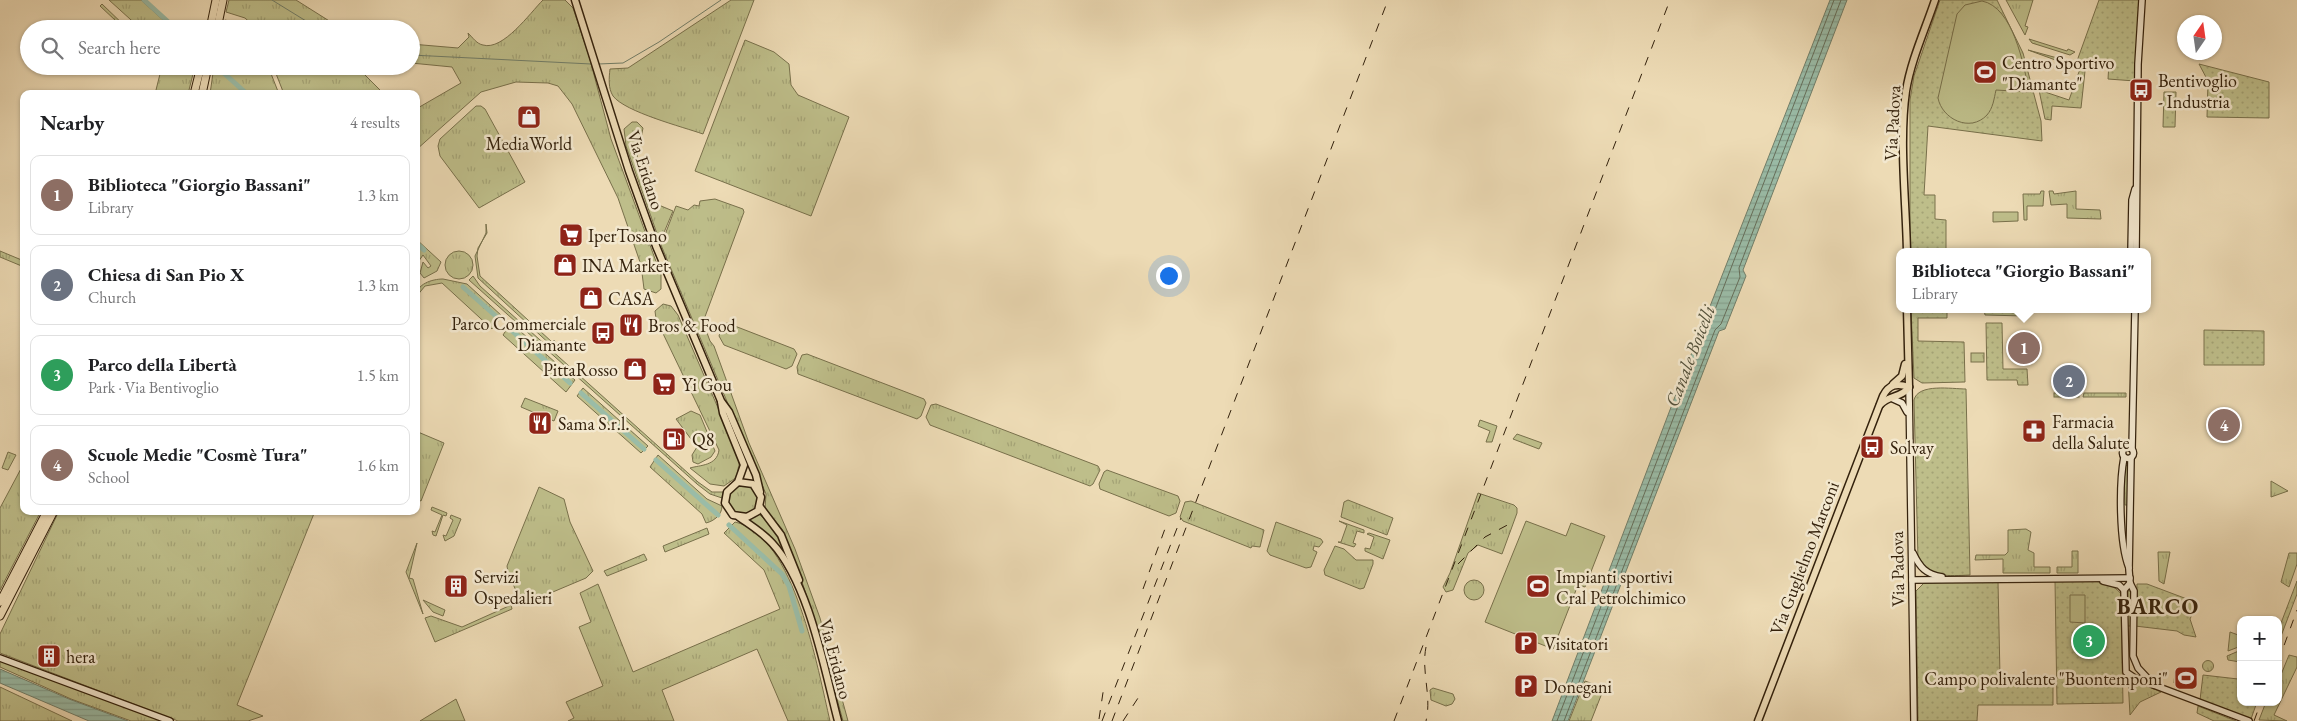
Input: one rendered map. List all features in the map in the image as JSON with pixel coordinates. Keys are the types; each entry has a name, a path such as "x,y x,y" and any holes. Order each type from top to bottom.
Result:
{"highway":[{"path":"212,20 216,0"},
{"path":"219,20 224,0"},
{"path":"195,90 199,75"},
{"path":"203,90 206,75"},
{"path":"0,602 44,515"},
{"path":"0,616 52,515"}],"main road":[{"name":"Via Eridano","path":"575,0 645,216 721,401 723,413 742,459 743,469 738,482 730,487 725,497 727,509 763,534 779,551 806,605"},
{"name":"Via Padova","path":"1907,248 1904,120 1906,97 1911,70 1935,0"},
{"name":"Via Padova","path":"1906,313 1909,387"},
{"name":"Via Padova","path":"1889,387 1902,376 1908,350"},
{"path":"1879,406 1891,398 1904,394 1909,387 1896,384 1889,387"},
{"name":"Via Guglielmo Marconi","path":"1758,721 1879,406 1889,387"},
{"name":"Via Eridano","path":"721,401 729,412 756,475 760,492 760,507 783,539 796,573 838,721"},
{"path":"738,482 753,484 760,492"},
{"path":"738,517 751,516 760,507"}],"street":[{"path":"2136,248 2142,0"},
{"path":"2130,248 2132,200 2136,187"},
{"path":"2134,313 2130,448 2134,453 2132,458 2129,570 2130,581 2134,591 2133,656 2135,662 2154,684"},
{"name":"Via Padova","path":"1909,387 1914,721"},
{"path":"1891,398 1902,403 1909,416"},
{"path":"2129,570 2124,553 2122,469 2123,451 2130,448"},
{"path":"2124,457 2132,458"},
{"path":"1912,551 1921,568 1931,574 1949,579"},
{"path":"1912,580 1917,575 1931,574"},
{"path":"1912,580 2091,578 2130,581"},
{"path":"2091,578 2113,583 2124,590"},
{"path":"2130,581 2124,590 2125,665 2130,676 2249,721"},
{"path":"0,658 170,721"},
{"path":"2125,665 2135,662"}],"green space":[{"path":"109,0 141,0 163,20 131,20"},
{"path":"229,0 296,0 328,20 247,20 226,12"},
{"path":"543,0 565,0 573,8 589,56 611,139 661,275 661,289 656,293 644,289 641,265 618,198 572,104 558,86 548,83 516,82 481,92 420,146 420,107 461,83 452,67 420,64 420,45 458,48 469,37 468,33 479,43 491,45 507,37 524,22"},
{"path":"731,0 754,0 703,134 629,108 613,96 609,79 610,69 628,68"},
{"path":"1940,0 1997,0 2023,53 2041,121 2042,141 1928,126 1924,195 1935,195 1935,219 1946,220 1946,248 1910,248 1910,100 1914,76"},
{"path":"2006,0 2033,0 2025,26 2028,27 2025,35"},
{"path":"2099,0 2139,0 2135,81 2108,79 2109,63 2086,62 2081,108 2052,106 2051,120 2045,119 2039,90 2069,100 2080,69 2028,50 2072,62 2077,61"},
{"name":"Centro Sportivo \"Diamante\"","path":"1982,1 1993,6 2002,14 2009,25 2020,53 2029,92 1996,90 1992,106 1987,115 1973,123 1965,123 1958,121 1945,112 1938,98 1957,14 1965,5"},
{"path":"102,4 119,20 115,20 100,6"},
{"path":"2029,39 2075,52 2070,55 2032,43"},
{"path":"745,40 774,52 789,64 791,85 798,95 849,117 811,216 695,171"},
{"path":"2199,64 2269,82 2269,118 2207,117 2208,81"},
{"path":"160,75 193,75 189,90 156,90"},
{"path":"213,75 272,75 277,90 211,90"},
{"path":"277,75 365,75 380,90 282,90"},
{"path":"2164,92 2176,92 2175,127 2163,127"},
{"path":"476,106 481,106 485,109 525,182 479,208 440,156 438,146 440,139"},
{"path":"632,122 637,122 643,128 637,158 654,203 673,211 660,242 626,146 624,129"},
{"path":"2041,191 2044,191 2043,206 2027,206 2027,220 2024,220 2023,194 2040,194"},
{"path":"2049,191 2053,191 2054,194 2076,191 2076,209 2100,210 2101,219 2067,218 2067,204 2051,205"},
{"path":"715,199 743,209 744,212 703,322 710,341 714,346 749,443 795,549 820,618 848,721 843,721 819,633 782,529 765,509 766,494 661,245 676,206 688,210 694,205 699,206 700,201"},
{"path":"1993,212 2018,212 2018,221 1993,222"},
{"path":"420,243 441,262 437,271 424,278 420,273 423,262 428,268 431,266 423,255 420,259"},
{"path":"478,250 480,276 552,342 554,340 560,346 553,347 478,278 475,256"},
{"path":"0,251 20,259 20,265 0,257"},
{"path":"459,251 469,255 473,265 469,275 459,279 449,275 445,265 449,255"},
{"path":"473,276 480,286 698,482 712,492 723,492 722,498 710,494 697,484 469,280"},
{"path":"443,279 467,284 502,316 492,329 442,283 425,286 420,292 420,288 425,283"},
{"path":"663,304 671,306 678,315 740,459 737,477 724,486 710,484 690,468 712,462 718,455 719,450 656,319 655,311"},
{"path":"1911,313 1947,313 1947,318 1918,318 1918,341 1964,342 1965,382 1922,383 1914,378"},
{"path":"1985,313 2025,313 2025,316 1985,315"},
{"path":"511,323 575,380 566,392 503,335"},
{"path":"727,323 794,349 797,354 792,366 786,369 724,345 719,336 722,326"},
{"path":"1986,323 2002,323 2003,369 2027,369 2028,385 2018,385 2017,380 1987,380"},
{"path":"2204,330 2264,331 2264,365 2204,365"},
{"path":"1971,353 1984,353 1984,362 1971,362"},
{"path":"807,354 924,399 926,403 921,416 917,419 798,374 797,367 802,355"},
{"path":"583,388 648,446 641,453 577,396"},
{"path":"1929,389 1966,389 1970,575 1947,575 1934,573 1918,559 1914,400 1922,391"},
{"path":"2054,393 2079,393 2079,397 2054,397"},
{"path":"2084,393 2126,393 2126,397 2083,397"},
{"path":"525,398 558,411 554,421 521,407"},
{"path":"936,404 1098,466 1100,470 1090,486 930,425 926,417 931,405"},
{"path":"691,411 700,415 715,451 711,457 698,464 693,462 692,455 697,447 676,419"},
{"path":"1480,420 1497,426 1492,442 1486,442 1490,431 1478,426"},
{"path":"420,433 444,443 420,501"},
{"path":"1517,434 1542,443 1539,449 1513,439"},
{"path":"8,452 16,455 8,470 2,468"},
{"path":"658,455 707,499 722,506 721,512 717,517 706,523 702,514 650,467"},
{"path":"2130,465 2130,505 2125,505 2124,466"},
{"path":"20,470 20,515 39,515 0,590 0,508"},
{"path":"1107,470 1178,496 1180,501 1176,513 1169,516 1100,489 1099,484 1104,472"},
{"path":"2271,481 2288,491 2271,497"},
{"path":"743,483 754,488 759,499 754,510 743,515 732,510 727,499 732,488"},
{"path":"539,487 564,499 570,522 593,571 586,578 522,605 507,566"},
{"path":"1478,493 1514,505 1517,508 1517,513 1502,554 1478,545 1468,553 1453,590 1446,592 1443,587 1450,573"},
{"path":"1348,500 1393,518 1387,535 1341,517 1344,502"},
{"path":"1191,501 1264,530 1260,547 1252,546 1251,548 1183,521 1180,517 1185,502"},
{"path":"432,507 447,513 446,516 443,515 436,536 433,535 432,531 435,532 442,515 431,510"},
{"path":"759,514 775,530 785,550 782,551 772,540 744,519 755,517"},
{"path":"57,515 313,515 237,705 263,716 248,721 178,721 0,653 0,634"},
{"path":"451,515 461,519 454,536 445,541 443,535 446,536 453,520 450,518"},
{"path":"1339,521 1364,530 1364,533 1357,531 1353,543 1356,544 1354,547 1338,542 1341,542 1347,525"},
{"name":"Impianti sportivi Cral Petrolchimico","path":"1526,521 1566,536 1571,523 1605,536 1585,587 1578,585 1553,649 1485,622"},
{"path":"735,522 756,532 773,552 788,577 810,639 830,721 788,721 757,649 662,690 674,721 568,721 574,718 566,702 603,686 579,627 591,622 580,593 598,584 633,672 780,609 764,570 724,533"},
{"path":"1276,522 1321,539 1323,542 1319,547 1314,546 1313,550 1317,552 1311,567 1306,568 1270,555 1267,551"},
{"path":"707,528 709,534 665,552 663,546"},
{"path":"2026,529 2031,532 2028,550 2034,553 2034,567 2050,567 2050,573 2003,573 2003,559 1975,560 1976,555 2005,555 2008,552 2008,530"},
{"path":"1367,534 1390,540 1383,559 1365,551 1365,548 1370,549 1374,537"},
{"path":"417,543 409,578 413,579 423,614 406,572"},
{"path":"1335,546 1344,549 1356,560 1373,560 1364,588 1360,589 1325,575 1324,570"},
{"path":"2072,551 2078,551 2078,573 2057,573 2057,567 2072,567"},
{"path":"2158,552 2170,552 2164,584 2159,581"},
{"path":"2289,553 2297,553 2297,564 2289,587 2281,582"},
{"path":"644,554 647,560 607,576 604,571"},
{"path":"1474,580 1481,583 1484,590 1481,597 1474,600 1467,597 1464,590 1467,583"},
{"path":"2081,580 2100,582 2115,588 2121,594 2123,703 2057,704 2055,581"},
{"path":"1998,581 2000,677 2053,676 2053,705 1978,705 1977,721 1918,721 1916,591 1924,583"},
{"path":"2297,581 2297,594 2282,633 2282,620"},
{"path":"2137,584 2147,584 2195,602 2190,619 2196,637 2184,635 2177,631 2135,626"},
{"path":"2128,591 2131,591 2131,626 2127,626"},
{"path":"2070,595 2085,595 2085,623 2070,622"},
{"path":"423,600 445,610 443,616 433,612"},
{"path":"511,605 512,609 435,642 425,618 431,616 462,627"},
{"path":"2230,632 2237,635 2237,648 2228,651"},
{"path":"2237,652 2237,662 2228,660 2227,656"},
{"path":"2289,655 2297,657 2297,667 2282,698 2282,672"},
{"path":"0,660 162,721 131,721 71,699 0,667"},
{"path":"2208,660 2214,666 2208,672 2202,666"},
{"name":"Campo polivalente \"Buontemponi\"","path":"2175,672 2197,674 2196,685 2174,683"},
{"path":"2203,675 2237,679 2237,706 2256,706 2251,719 2200,700"},
{"path":"2128,679 2161,692 2140,702 2130,715"},
{"path":"1585,681 1604,688 1591,721 1569,721"},
{"path":"0,687 72,721 0,721"},
{"path":"1433,688 1453,694 1455,699 1452,704 1446,706 1431,700 1430,690"},
{"path":"456,699 465,721 420,721"},
{"path":"2198,706 2236,721 2214,721 2197,713"},
{"path":"2264,706 2278,706 2274,715 2287,721 2259,720"}],"water":[{"path":"1830,0 1847,0 1743,270 1746,276 1725,329 1719,331 1568,721 1552,721 1687,365"},
{"path":"0,669 69,699 128,721 89,721 0,683"}],"waterway":[{"path":"144,0 166,20"},
{"path":"272,0 304,20"},
{"path":"598,64 623,63 659,42 721,0"},
{"path":"420,55 591,64"},
{"path":"226,75 243,90"},
{"path":"420,246 424,250"},
{"path":"463,287 498,318"},
{"path":"509,328 570,383"},
{"path":"581,393 644,449"},
{"path":"656,460 718,515"},
{"path":"729,525 782,574 789,586 802,631"}],"railway":[{"path":"1112,721 1388,0"},
{"path":"1394,721 1670,0"},
{"path":"1102,721 1181,518"},
{"path":"1458,564 1485,537 1513,522"},
{"path":"1143,589 1166,526"},
{"path":"2278,661 2297,610"},
{"path":"1426,647 1425,666 1428,702 1426,721"},
{"path":"1099,719 1104,686"},
{"path":"1123,721 1140,695"},
{"path":"2254,721 2260,706"}],"place":[{"name":"Centro Sportivo \"Diamante\"","path":"1985,72"},
{"name":"Bentivoglio - Industria","path":"2141,90"},
{"name":"MediaWorld","path":"529,117"},
{"name":"IperTosano","path":"571,235"},
{"name":"INA Market","path":"565,265"},
{"name":"CASA","path":"591,298"},
{"name":"Bros & Food","path":"631,325"},
{"name":"Parco Commerciale Diamante","path":"603,333"},
{"name":"Biblioteca \"Giorgio Bassani\"","path":"2024,348"},
{"name":"PittaRosso","path":"635,369"},
{"name":"Chiesa di San Pio X","path":"2069,381"},
{"name":"Yi Gou","path":"664,384"},
{"name":"Sama S.r.l.","path":"540,423"},
{"name":"Scuole Medie \"Cosmè Tura\"","path":"2224,425"},
{"name":"Farmacia della Salute","path":"2034,431"},
{"name":"Q8","path":"674,439"},
{"name":"Solvay","path":"1872,447"},
{"name":"Servizi Ospedalieri","path":"456,586"},
{"name":"Impianti sportivi Cral Petrolchimico","path":"1538,586"},
{"name":"Parco della Libertà","path":"2089,641"},
{"name":"Visitatori","path":"1526,643"},
{"name":"hera","path":"49,656"},
{"name":"Campo polivalente \"Buontemponi\"","path":"2186,678"},
{"name":"Donegani","path":"1526,686"}],"district":[{"name":"BARCO","path":"2158,606"}],"water label":[{"name":"Canale Boicelli","path":"1690,356"}]}
